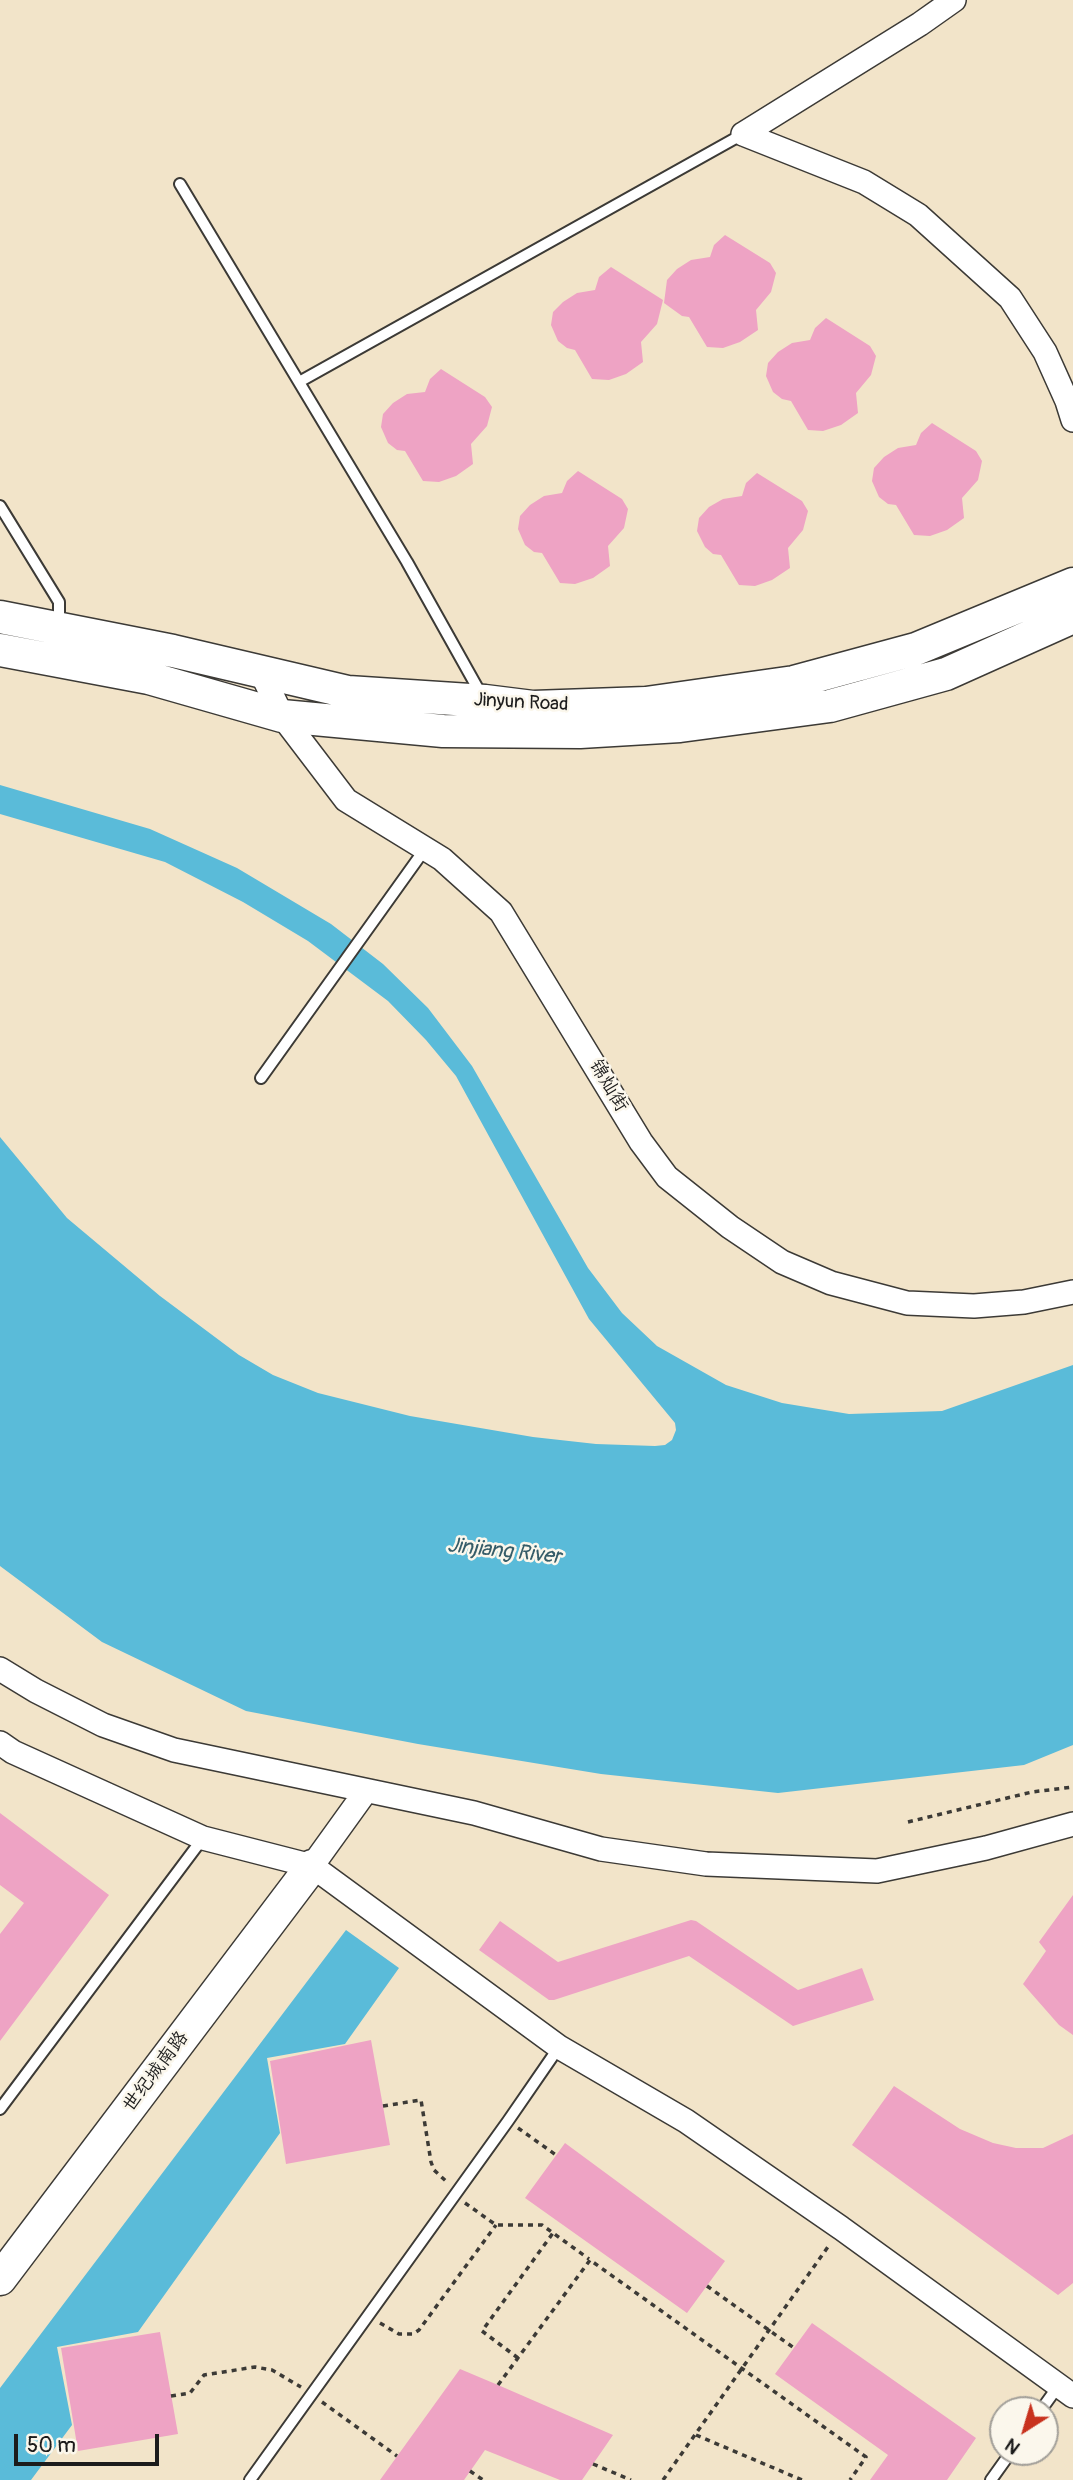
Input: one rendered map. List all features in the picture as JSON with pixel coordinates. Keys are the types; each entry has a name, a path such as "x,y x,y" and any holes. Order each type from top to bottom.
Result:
{"street":[{"path":"743,134 954,0"},
{"path":"743,134 864,182 927,223 1010,298 1045,352 1073,420"},
{"name":"Jinyun Road","path":"0,617 348,692 485,701 533,708 646,703 794,682 916,649 1073,584"},
{"name":"Jinyun Road","path":"0,650 149,677 282,716 443,731 580,732 680,726 843,703 946,674 1073,617"},
{"name":"锦灿街","path":"261,672 282,716 346,800 442,859 501,912 641,1142 667,1177 730,1227 782,1262 831,1283 907,1303 974,1306 1024,1302 1073,1292"},
{"path":"0,1669 36,1691 103,1725 174,1750 474,1813 601,1849 706,1864 877,1871 986,1848 1073,1824"},
{"path":"0,1743 13,1752 203,1838 312,1866 559,2047 686,2120 1066,2391"},
{"path":"312,1866 366,1791"},
{"name":"世纪城南路","path":"0,2279 312,1866"}],"lane":[{"path":"299,382 743,134"},
{"path":"180,184 407,562 485,701"},
{"path":"0,506 59,602 60,628"},
{"path":"261,1078 425,849"},
{"path":"0,2109 203,1838"},
{"path":"250,2480 559,2047"}],"path":[{"path":"908,1822 1032,1792 1073,1787"},
{"path":"383,2106 421,2100 434,2170 456,2193 496,2225 542,2225 866,2457 850,2480"},
{"path":"531,2137 556,2155"},
{"path":"369,2315 399,2334 413,2334 419,2330 496,2225"},
{"path":"663,2480 841,2228"},
{"path":"518,2358 482,2331 553,2233"},
{"path":"498,2385 590,2260"},
{"path":"707,2286 794,2348"},
{"path":"171,2396 190,2393 204,2375 255,2368 272,2370 285,2376 397,2456"},
{"path":"696,2435 802,2480"},
{"path":"593,2464 631,2480"},
{"path":"470,2471 483,2480"}],"water":[{"name":"Jinjiang River","path":"0,785 150,829 237,868 331,924 383,964 428,1008 472,1066 588,1268 622,1313 657,1346 726,1385 782,1403 849,1414 942,1411 1073,1365 1073,1745 1024,1765 778,1793 601,1774 418,1744 246,1711 102,1642 0,1566 0,1137 67,1218 160,1296 239,1355 273,1375 318,1393 410,1416 533,1437 596,1444 655,1446 665,1445 672,1440 676,1430 675,1423 589,1319 456,1076 388,1001 308,941 243,902 165,862 0,814"},
{"path":"346,1930 399,1968 345,2044 267,2058 280,2133 138,2332 57,2347 72,2425 31,2480 0,2480 0,2388"}],"building":[{"path":"725,235 770,263 776,273 771,292 756,310 758,330 740,342 723,348 707,347 689,317 682,316 664,303 667,280 691,260 710,257 714,245"},
{"path":"611,267 663,300 657,324 641,342 643,362 626,374 609,380 592,379 575,350 558,341 551,325 553,312 577,293 595,290 599,277"},
{"path":"826,318 870,346 876,356 871,375 856,393 858,413 841,425 823,431 808,430 791,401 782,399 773,392 766,376 768,363 792,343 810,340 815,328"},
{"path":"441,369 485,397 492,407 487,426 471,444 473,464 456,476 439,482 423,481 405,451 397,450 388,443 381,427 383,414 407,394 425,392 430,379"},
{"path":"932,423 976,451 982,461 978,480 962,498 964,518 947,530 930,536 914,535 896,505 888,504 879,497 872,481 874,468 898,448 916,445 921,433"},
{"path":"578,471 622,499 628,509 624,528 608,546 610,566 593,578 575,584 560,583 542,553 534,552 525,545 518,529 520,516 544,496 562,493 567,481"},
{"path":"757,473 802,501 808,511 803,530 788,548 790,568 772,580 755,586 739,585 721,555 713,554 705,547 697,531 699,518 709,507 723,499 742,496 746,483"},
{"path":"0,1813 109,1895 0,2041 0,1934 24,1903 0,1885"},
{"path":"1073,1895 1073,2035 1059,2025 1023,1984 1046,1951 1039,1942"},
{"path":"691,1920 798,1990 862,1968 874,2000 793,2026 689,1956 549,2000 479,1950 500,1921 558,1962"},
{"path":"371,2040 390,2145 286,2164 270,2061"},
{"path":"894,2086 960,2129 993,2143 1016,2148 1043,2148 1073,2134 1073,2283 1058,2295 852,2145"},
{"path":"565,2143 725,2261 687,2313 525,2198"},
{"path":"812,2323 976,2438 947,2480 870,2480 888,2455 775,2374"},
{"path":"160,2332 178,2434 78,2451 61,2348"},
{"path":"460,2369 613,2435 582,2480 560,2480 485,2450 464,2480 380,2480"}]}
